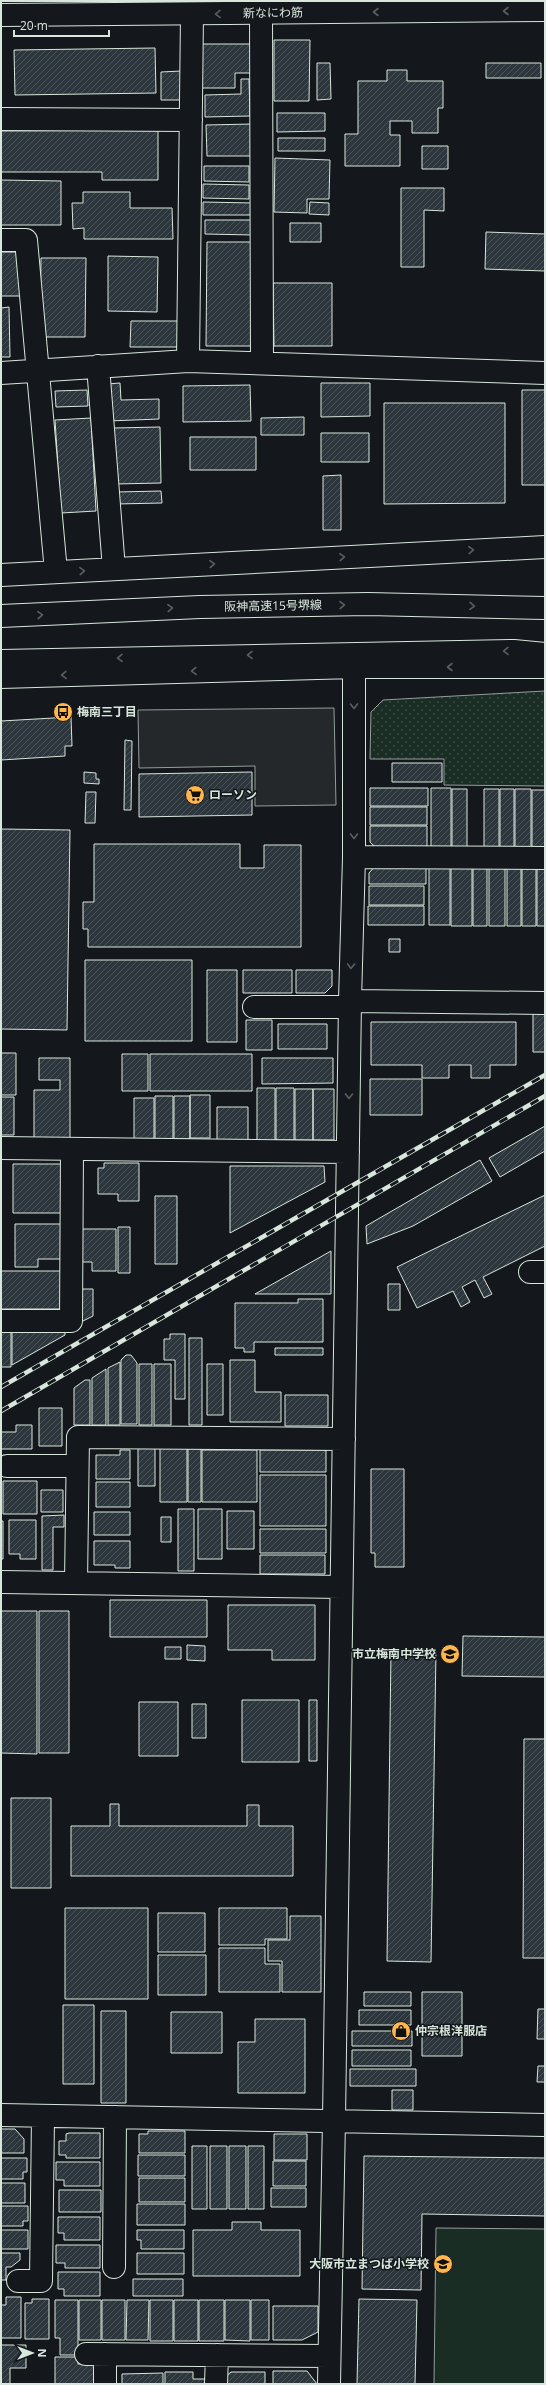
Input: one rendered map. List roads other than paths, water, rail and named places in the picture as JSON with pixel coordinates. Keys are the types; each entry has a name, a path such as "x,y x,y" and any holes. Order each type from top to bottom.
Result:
{"main road":[{"name":"新なにわ筋","path":"1,15 545,10"},
{"path":"261,13 262,363"},
{"path":"188,361 192,14"},
{"path":"1,119 191,120"},
{"path":"1,240 26,240 56,572"},
{"path":"1,373 188,361 545,373"},
{"path":"98,366 114,569"},
{"path":"1,575 545,546"},
{"name":"阪神高速15号堺線","path":"1,616 207,607 368,604 545,608"},
{"path":"1,661 507,651 545,654"},
{"path":"1,677 354,667 545,667"},
{"path":"329,2384 350,1004 354,857 354,667"},
{"path":"354,857 545,858"},
{"path":"254,1007 350,1004 545,1003"},
{"path":"1,1148 348,1152"},
{"path":"1,1321 71,1322 72,1149"},
{"path":"76,1583 78,1437 344,1438"},
{"path":"7,1466 77,1466"},
{"path":"1,1582 341,1587"},
{"path":"1,2115 545,2125"},
{"path":"18,2281 41,2281 43,2116"},
{"path":"114,2267 115,2117"},
{"path":"105,2384 96,2354 329,2356"},
{"path":"216,2355 216,2384"}],"railway":[{"path":"1,1387 545,1075"},
{"path":"1,1411 545,1096"}],"place":[{"name":"梅南三丁目","path":"63,712"},
{"name":"ローソン","path":"195,795"},
{"name":"市立梅南中学校","path":"450,1654"},
{"name":"仲宗根洋服店","path":"401,2031"},
{"name":"大阪市立まつば小学校","path":"443,2264"}]}
